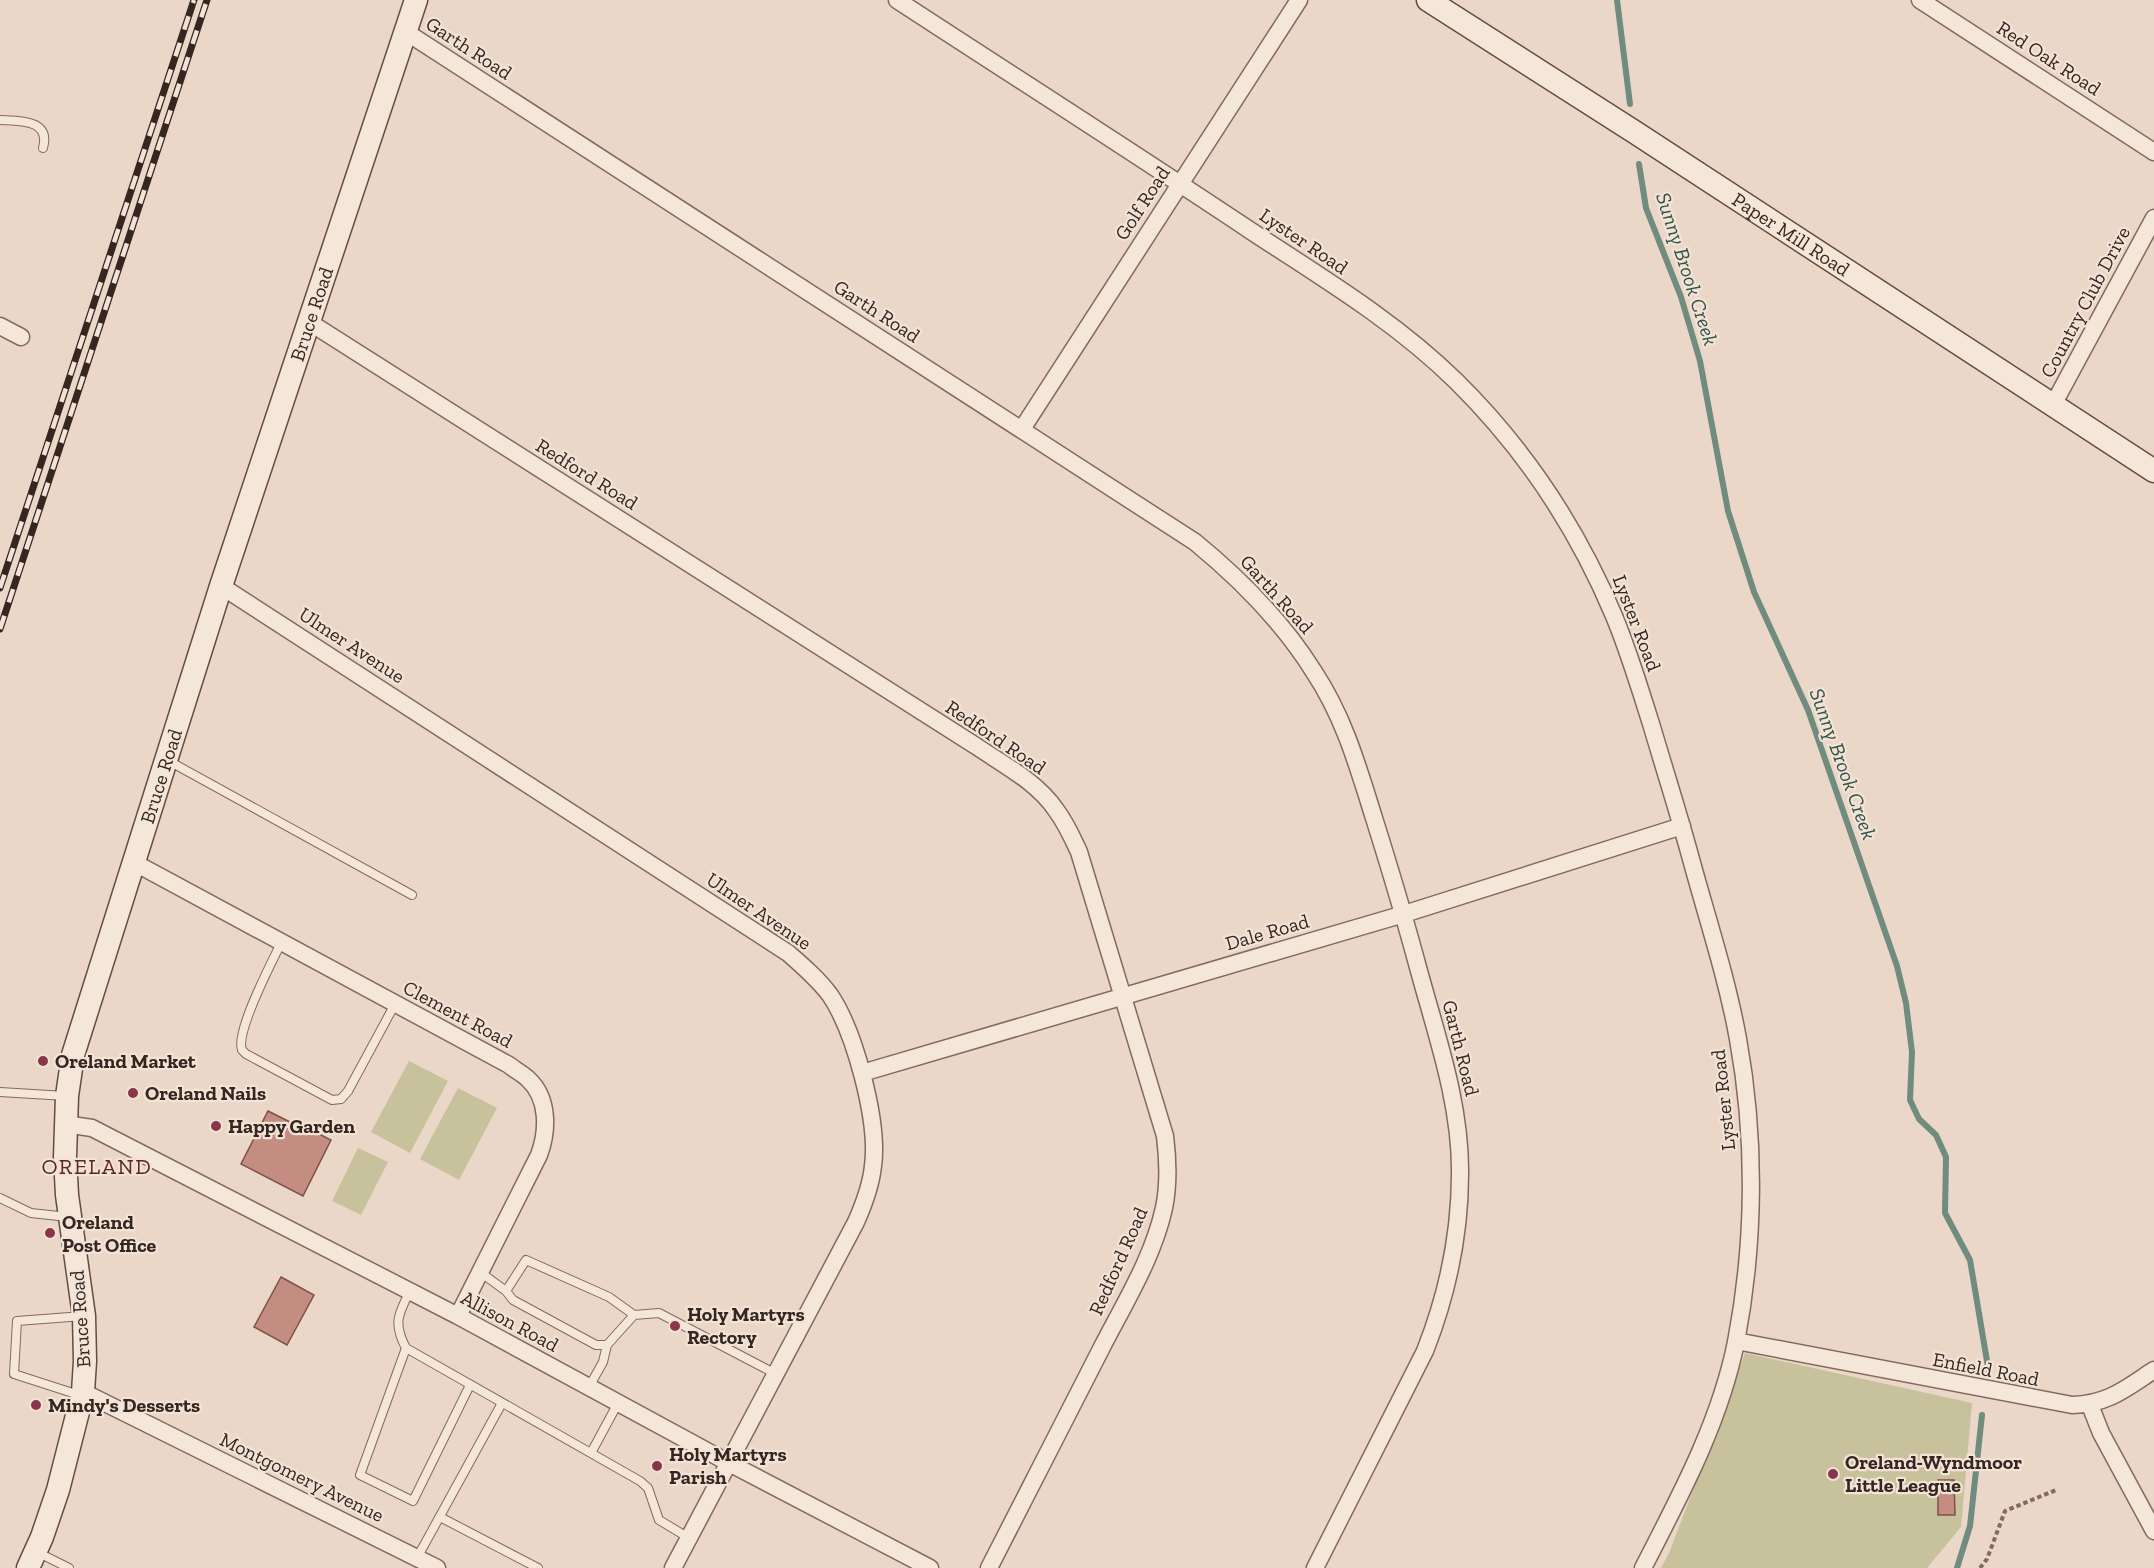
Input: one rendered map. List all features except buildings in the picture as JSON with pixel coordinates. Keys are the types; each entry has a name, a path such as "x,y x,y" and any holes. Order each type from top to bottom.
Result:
{"street":[{"name":"Bruce Road","path":"31,1560 58,1490 82,1394 85,1361 84,1316 66,1167 65,1124 73,1055 221,586 416,0"},
{"name":"Lyster Road","path":"897,0 1180,183 1411,340 1454,379 1493,420 1528,463 1578,543 1613,614 1628,651 1682,826 1730,1001 1745,1081 1751,1186 1746,1271 1736,1341 1723,1392 1706,1439 1643,1568"},
{"name":"Golf Road","path":"1022,429 1299,0"},
{"name":"Paper Mill Road","path":"1428,0 2154,471"},
{"name":"Red Oak Road","path":"1920,0 2154,152"},
{"name":"Garth Road","path":"406,32 1195,542 1237,579 1292,641 1315,672 1348,737 1404,914 1452,1094 1460,1173 1454,1253 1439,1316 1425,1351 1315,1568"},
{"name":"Country Club Drive","path":"2053,405 2154,218"},
{"name":"Redford Road","path":"309,322 976,746 1020,776 1056,809 1079,852 1165,1136 1168,1160 1165,1207 1159,1229 1137,1279 989,1568"},
{"path":"0,326 21,337"},
{"name":"Ulmer Avenue","path":"221,586 788,953 810,971 830,996 844,1024 862,1073 872,1123 873,1166 864,1202 856,1222 673,1568"},
{"name":"Dale Road","path":"862,1073 1404,914 1682,826"},
{"name":"Clement Road","path":"135,863 509,1065 529,1079 538,1090 542,1102 546,1138 458,1316"},
{"name":"Allison Road","path":"65,1124 92,1128 410,1291 729,1463 930,1568"},
{"name":"Enfield Road","path":"1736,1341 2048,1402 2072,1406 2090,1405"},
{"path":"2154,1370 2106,1400 2090,1405 2101,1433 2154,1531"},
{"name":"Montgomery Avenue","path":"82,1394 437,1568"}],"lane":[{"path":"0,120 33,123 42,130 45,140 43,148"},
{"path":"167,760 412,895"},
{"path":"281,942 257,991 240,1040 240,1045 246,1054 332,1100 341,1099 348,1091 395,1004"},
{"path":"0,1092 67,1096"},
{"path":"0,1198 31,1213 71,1218"},
{"path":"506,1291 526,1260 609,1297 634,1315 659,1313 776,1374"},
{"path":"480,1272 506,1291 513,1300 596,1345 607,1345"},
{"path":"410,1291 399,1312 398,1334 406,1348 640,1480 648,1488 659,1520 689,1538"},
{"path":"589,1387 603,1362 607,1345 634,1315"},
{"path":"82,1394 14,1374 17,1322 84,1316"},
{"path":"406,1348 360,1475 413,1501 470,1385"},
{"path":"417,1558 502,1403"},
{"path":"591,1453 618,1403"},
{"path":"440,1517 538,1568"},
{"path":"31,1560 69,1568"}],"path":[{"path":"1980,1568 1987,1559 2006,1511 2056,1490"}],"shaded area":[{"path":"409,1061 448,1081 410,1153 371,1132"},
{"path":"458,1088 497,1108 459,1180 420,1159"},
{"path":"358,1148 388,1162 361,1215 332,1201"},
{"path":"1745,1353 1972,1403 1961,1527 1927,1568 1661,1568 1669,1553"}],"waterway":[{"name":"Sunny Brook Creek","path":"1617,0 1630,104"},
{"name":"Sunny Brook Creek","path":"1639,164 1646,208 1681,297 1700,361 1728,511 1754,592 1808,710 1897,966 1906,1003 1912,1052 1910,1100 1919,1119 1936,1135 1946,1157 1945,1213 1970,1260 1989,1373"},
{"name":"Sunny Brook Creek","path":"1957,1568 1970,1526 1982,1415"}],"railway":[{"path":"0,588 194,0"},
{"path":"0,629 207,0"}],"place":[{"name":"Oreland Market","path":"43,1061"},
{"name":"Oreland Nails","path":"133,1093"},
{"name":"Happy Garden","path":"216,1126"},
{"name":"Oreland Post Office","path":"50,1233"},
{"name":"Holy Martyrs Rectory","path":"675,1326"},
{"name":"Mindy's Desserts","path":"36,1405"},
{"name":"Holy Martyrs Parish","path":"657,1466"},
{"name":"Oreland-Wyndmoor Little League","path":"1833,1474"}],"district":[{"name":"ORELAND","path":"97,1166"}]}
